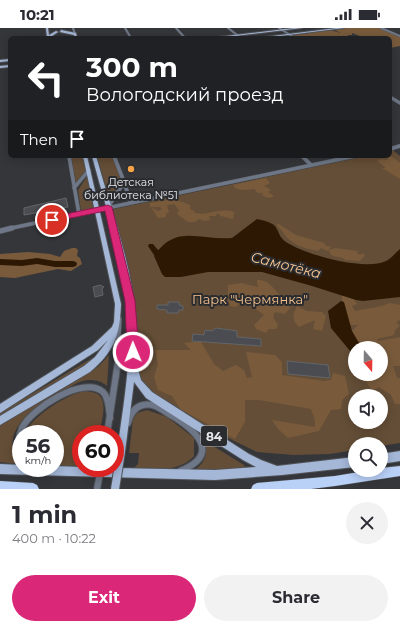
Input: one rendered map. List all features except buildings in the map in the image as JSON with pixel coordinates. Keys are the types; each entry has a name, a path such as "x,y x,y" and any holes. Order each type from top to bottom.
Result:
{"highway":[{"path":"257,489 335,481 400,471"},
{"path":"0,487 33,489"}],"main road":[{"path":"56,28 58,36"},
{"path":"228,36 301,28"},
{"path":"273,36 343,28"},
{"path":"61,29 74,34"},
{"path":"51,36 57,32"},
{"path":"0,421 87,369 98,360 110,344 115,327 118,304 86,158"},
{"path":"95,158 108,207 130,301 133,361 124,430"},
{"path":"0,409 95,348 115,327"},
{"name":"84","path":"133,361 138,382 149,395 259,464 282,470"},
{"path":"388,458 400,456"},
{"path":"64,470 215,475 348,463"},
{"path":"0,469 12,469"},
{"path":"115,489 117,477"}],"street":[{"path":"73,28 74,34"},
{"path":"176,28 183,36"},
{"path":"228,28 237,35"},
{"path":"279,28 292,36"},
{"path":"381,28 400,36"},
{"path":"69,158 79,214"},
{"path":"115,158 130,203"},
{"path":"304,158 311,165"},
{"path":"0,231 345,158"},
{"path":"74,188 89,170"},
{"path":"108,207 124,182"},
{"path":"109,425 118,362 118,304"},
{"path":"24,425 39,410 76,388 90,386 102,391 107,397 110,418"},
{"path":"124,435 134,410 144,404 158,407 193,429 201,442 202,448 199,459 190,468 161,474"},
{"path":"97,489 99,477"}],"green space":[{"path":"330,28 380,28 400,37 400,46 392,48 392,36 360,36 352,33 352,35 347,35 349,36 292,35 330,30 341,33"},
{"name":"Парк \"Чермянка\"","path":"393,150 400,156 400,443 388,445 388,437 348,437 348,451 330,454 293,455 257,452 199,424 141,384 137,372 137,337 134,299 113,212 114,209 356,158 392,158"},
{"path":"392,157 400,163 400,179 382,168 386,168 377,161 381,159 388,160 386,158 392,158"},
{"path":"71,158 84,158 87,170 76,184"},
{"path":"98,158 114,158 122,182 110,201"},
{"path":"88,175 95,208 81,211 78,190"},
{"path":"266,178 270,183 264,186 271,190 268,192 274,196 271,198 262,195 263,193 258,193 255,189 241,190 235,188 233,185"},
{"path":"175,199 190,205 190,209 195,213 200,214 224,210 234,212 233,219 221,216 217,213 216,216 209,216 210,220 205,221 199,219 195,222 188,222 177,214 179,210 174,204 167,205 169,212 166,214 166,217 158,218 151,207 150,203","holes":["151,207 160,207 162,209 158,211"]},
{"path":"277,223 296,235 324,243 326,246 331,247 328,251 321,248 318,251 297,245 285,235 278,227"},
{"path":"76,248 78,250 77,256 80,258 82,264 71,271 58,269 15,278 0,277 0,254 28,252 50,254 60,257 64,251"},
{"path":"335,248 358,251 357,253 360,255 363,253 365,255 360,261 345,260 330,254 329,250"},
{"path":"257,280 267,282 280,295 288,300 290,308 285,314 275,312 273,317 278,325 276,329 269,329 266,333 256,329 254,325 264,315 249,304 240,303 236,307 230,306 228,298 228,285 241,283 258,287"},
{"path":"342,295 352,296 357,304 352,306 355,311 389,303 400,305 400,320 396,322 400,326 395,330 394,335 377,339 378,341 355,341 351,332 358,325 349,325 342,305"},
{"path":"297,306 307,311 322,312 326,316 322,331 313,329 315,320 299,327 294,318 294,313"},
{"path":"400,337 400,366 393,366 397,378 400,378 400,404 395,404 391,395 388,393 388,389 382,389 379,387 371,389 366,381 388,381 388,341 378,341"},
{"path":"201,342 214,364 223,371 236,365 244,370 247,378 252,377 246,352 275,355 282,362 282,375 324,381 331,380 333,373 345,376 348,395 342,400 341,409 331,410 319,431 288,438 278,429 272,420 315,427 315,421 311,409 259,400 245,400 245,422 235,439 180,409 172,396 158,390 154,377 158,364 155,350 191,350 184,343"},
{"path":"109,355 107,386 95,380 82,381 39,406 30,413 19,425 12,425 12,463 0,462 0,413 92,358 91,361 33,405 99,366"},
{"path":"86,391 99,395 103,403 102,419 101,425 72,425 72,467 64,466 64,425 30,425 42,413 60,401"},
{"path":"147,410 167,417 194,438 194,456 181,465 173,468 133,469 138,464 139,453 129,453 133,420 137,413"},
{"path":"205,441 245,467 243,469 193,471 203,462 205,458"}],"water":[{"path":"257,219 274,225 280,236 295,247 335,260 350,263 376,264 388,260 400,249 400,297 363,301 356,300 262,272 208,272 181,277 165,277 162,274 154,256 162,246 171,240 190,236 232,238"},
{"path":"341,301 344,302 352,331 358,341 348,341 348,349 331,328 328,311"}],"waterway":[{"name":"Самотёка","path":"151,246 156,253 165,253"},
{"name":"Самотёка","path":"0,262 22,263 37,261 55,264 73,264"}],"place":[{"name":"Детская библиотека №51","path":"131,169"}],"route":[{"path":"52,220 108,207 130,301 133,352"}]}
